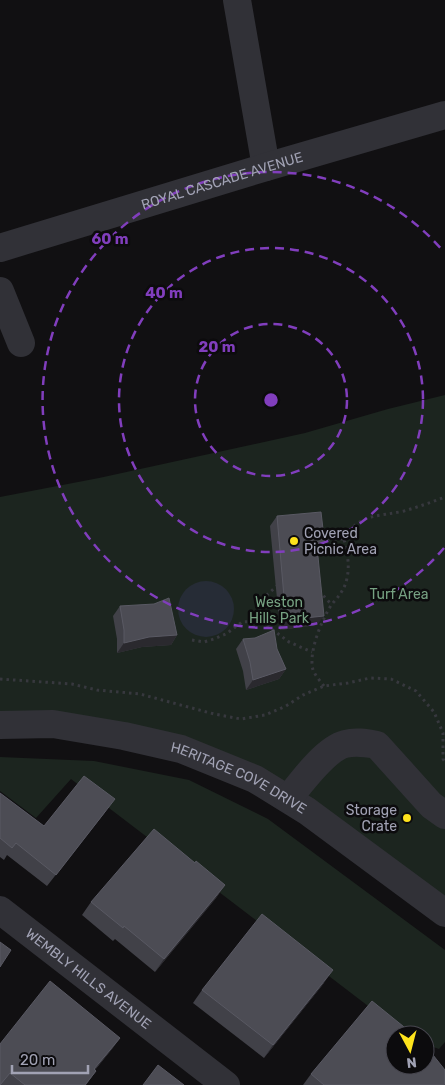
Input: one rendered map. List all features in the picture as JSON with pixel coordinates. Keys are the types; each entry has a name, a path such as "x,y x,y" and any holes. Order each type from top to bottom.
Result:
{"street":[{"path":"237,0 266,166"},
{"name":"ROYAL CASCADE AVENUE","path":"0,248 266,166 445,115"},
{"path":"0,291 22,344"},
{"name":"HERITAGE COVE DRIVE","path":"0,725 53,724 124,736 181,749 255,779 307,811 445,913"},
{"path":"288,799 331,752 344,744 358,742 377,744 430,805 445,815"},
{"name":"WEMBLY HILLS AVENUE","path":"0,910 226,1085"}],"path":[{"path":"324,686 313,671 312,652 323,623 332,605 341,594 347,578 348,558 344,539 349,531 364,518 402,512 426,505 445,496"},
{"path":"314,561 322,553 323,538 344,539"},
{"path":"260,621 258,602 280,583 286,585"},
{"path":"315,588 323,593 332,605"},
{"path":"192,640 204,642 226,634 242,622 260,621 289,642 312,652"},
{"path":"0,680 72,684 97,690 140,694 214,714 241,719 264,715 324,686 370,678 391,679 416,691 434,712 443,733 442,759 445,762"}],"green space":[{"name":"Weston Hills Park","path":"445,395 445,921 232,770 0,725 0,497 99,478 305,433"},
{"path":"0,757 94,761 189,780 268,819 445,950 445,1042 439,1049 435,1048 435,1025 393,1025 71,779 36,818 0,791"}],"shaded area":[{"path":"206,581 217,583 226,589 232,598 234,609 232,620 226,629 217,635 206,637 195,635 186,629 180,620 178,609 180,598 186,589 195,583"}],"building":[{"path":"321,512 325,546 317,547 324,616 286,620 277,516"},
{"path":"169,598 177,635 149,637 124,643 120,606 154,604"},
{"path":"274,630 277,649 286,669 253,680 243,639 255,638"},
{"path":"84,776 115,799 56,875 16,843 12,848 0,838 0,793 44,826"},
{"path":"154,829 225,885 164,959 91,902"},
{"path":"262,914 333,970 273,1045 202,990"},
{"path":"0,942 11,950 0,967"},
{"path":"50,981 120,1038 94,1069 96,1071 85,1085 25,1085 10,1073 0,1085 0,1044"},
{"path":"372,1001 402,1025 385,1025 385,1075 435,1075 435,1058 445,1070 445,1084 324,1085 311,1074"},
{"path":"158,1065 184,1085 143,1085"}],"place":[{"name":"Covered Picnic Area","path":"294,541"},
{"name":"Storage Crate","path":"407,818"}],"park label":[{"name":"Turf Area","path":"399,594"}]}
